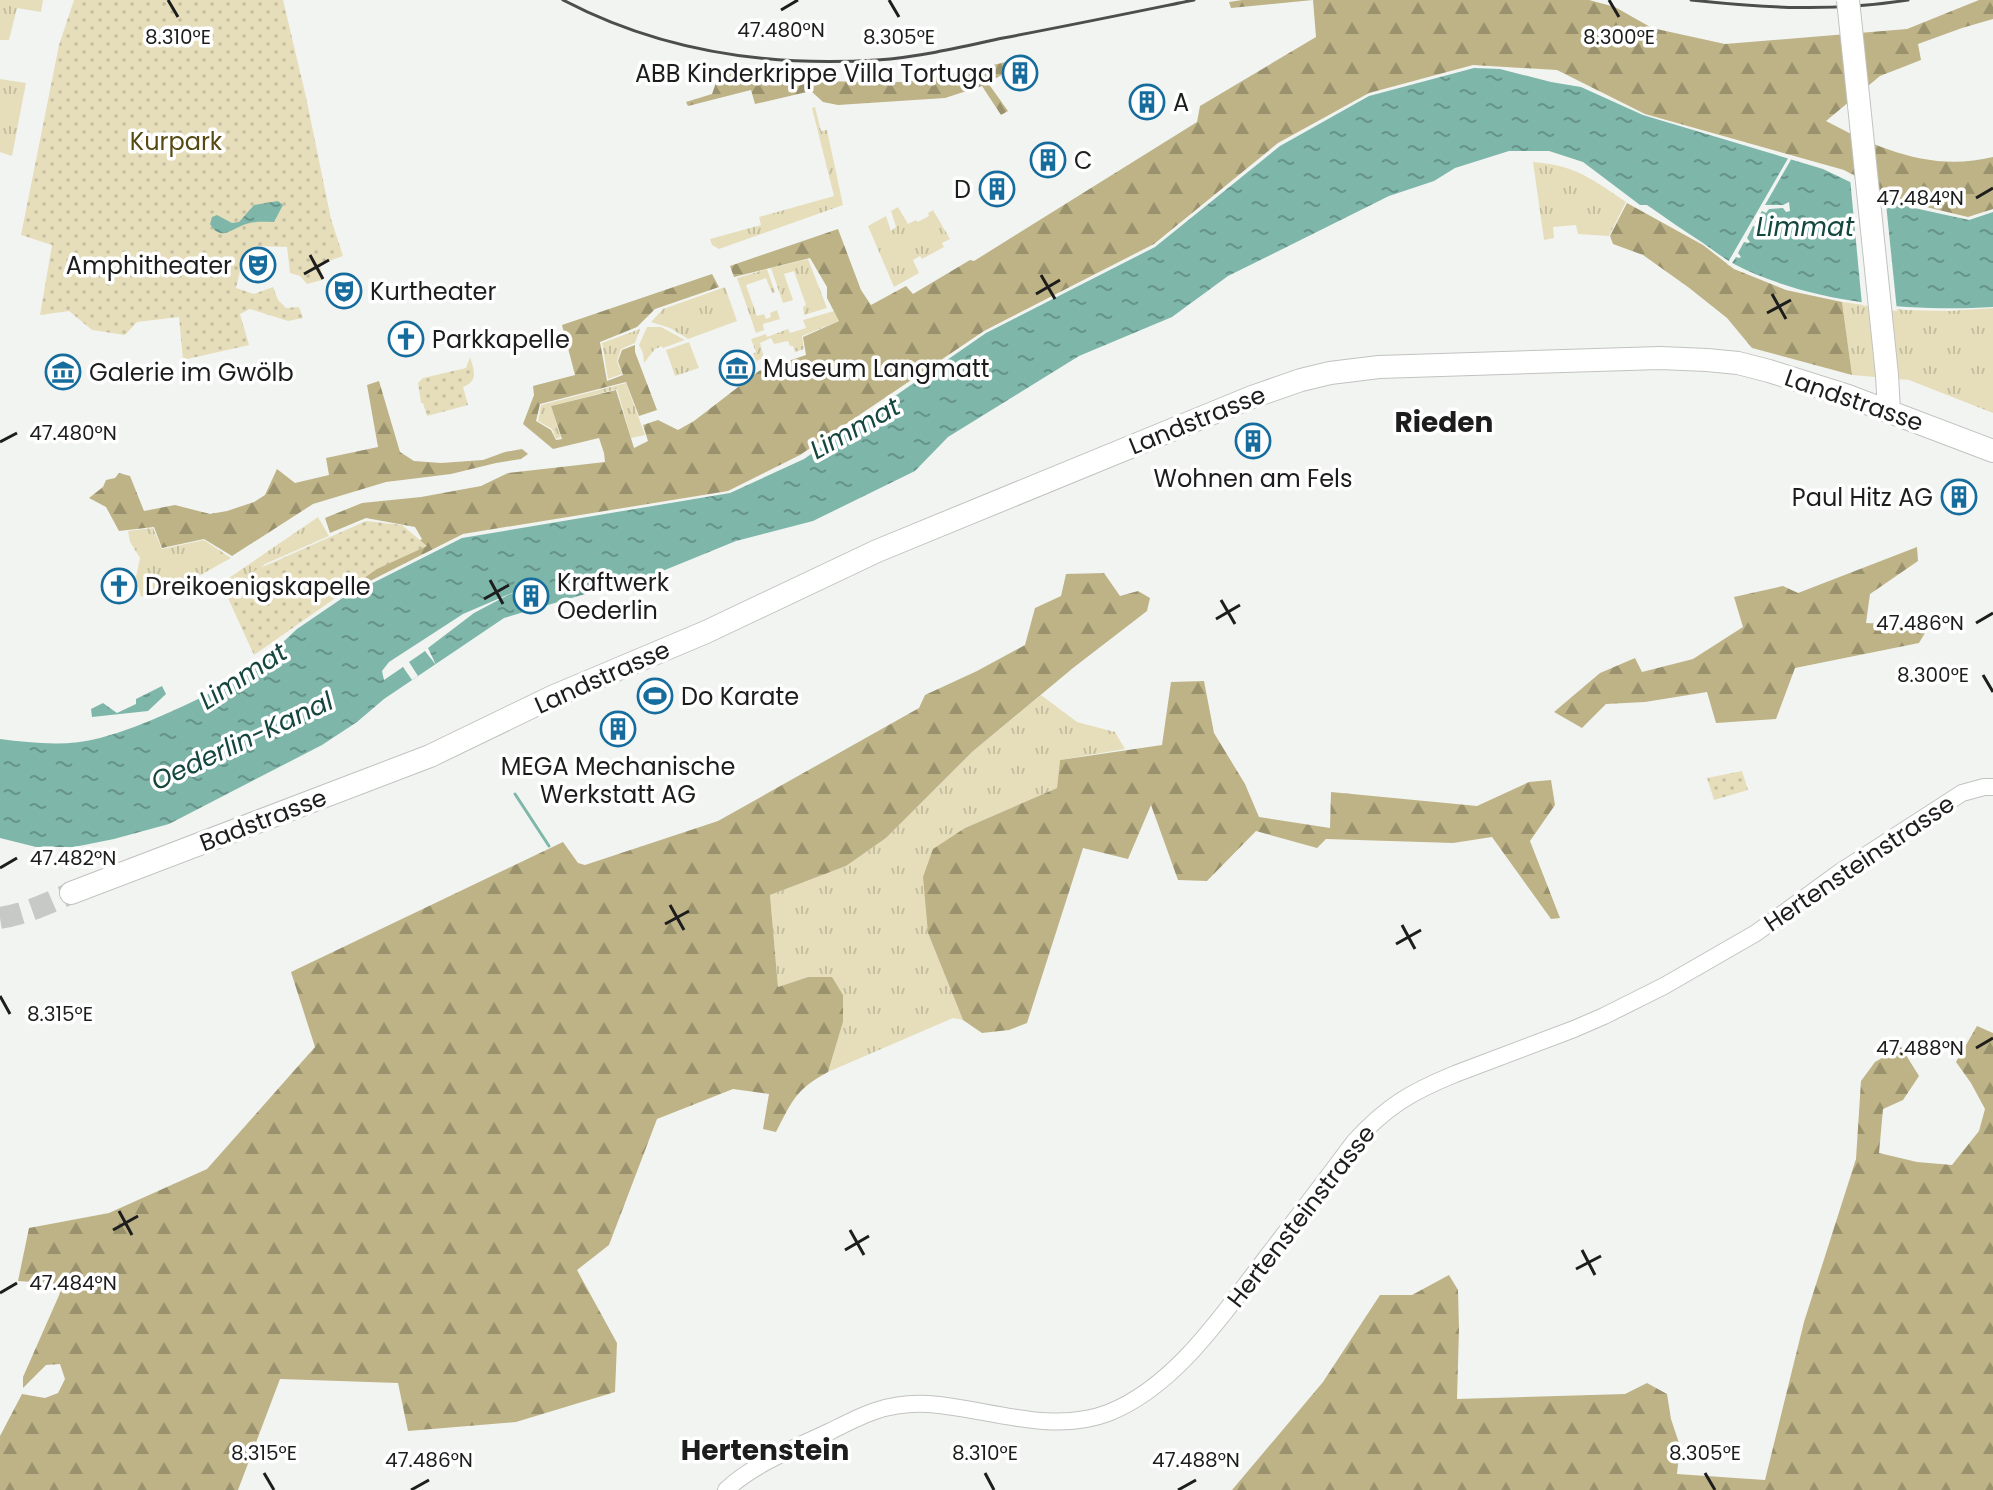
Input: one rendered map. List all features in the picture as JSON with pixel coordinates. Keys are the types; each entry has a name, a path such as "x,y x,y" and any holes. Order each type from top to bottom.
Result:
{"main road":[{"path":"1848,0 1889,411"},
{"name":"Landstrasse","path":"446,749 552,697 706,632 919,533 1252,397 1330,373 1379,367 1660,358 1738,363 1848,396 1993,451"},
{"name":"Badstrasse","path":"75,891 446,749"}],"street":[{"name":"Hertensteinstrasse","path":"726,1490 747,1473 805,1443 874,1411 896,1406 927,1404 1038,1420 1068,1421 1106,1414 1139,1397 1185,1358 1218,1322 1354,1142 1394,1104 1455,1074 1594,1021 1664,986 1756,933 1840,872 1962,793 1993,787"}],"green space":[{"path":"0,0 43,0 41,12 17,8 9,40 0,40"},
{"name":"Kurpark","path":"74,0 283,0 331,219 343,256 320,264 322,280 307,284 300,276 290,273 287,247 259,246 243,258 236,288 254,294 273,287 278,300 286,308 299,307 303,318 288,321 250,309 240,314 249,345 183,360 179,317 137,322 125,335 92,330 69,311 40,315 52,245 21,235 59,45"},
{"path":"1313,0 1231,8 1229,2"},
{"path":"1313,0 1589,0 1615,7 1652,28 1725,44 1907,29 1979,0 1993,0 1993,19 1918,44 1921,60 1880,76 1826,121 1886,149 1927,160 1949,162 1993,157 1993,209 1968,217 1901,201 1844,170 1645,114 1557,70 1473,65 1369,93 1278,143 1154,244 984,331 800,455 728,491 463,534 372,580 353,593 348,586 422,539 415,527 366,518 330,533 325,518 362,503 421,497 481,486 508,473 605,462 599,438 553,449 523,424 534,395 533,386 575,375 562,325 712,274 719,287 655,309 637,327 600,342 607,381 623,375 618,361 622,350 635,345 657,410 639,416 626,382 540,404 536,421 551,430 556,440 562,439 551,406 616,390 634,448 648,441 643,425 658,420 678,430 759,371 806,355 803,337 839,321 827,298 827,287 810,258 734,277 730,266 838,229 861,290 871,305 906,286 913,294 970,260 974,261 1197,122 1200,106 1316,37"},
{"path":"1010,61 1010,70 988,83 1008,111 1001,115 982,86 945,98 838,105 823,102 811,91 755,104 751,90 688,106 686,102 712,94 721,69 794,81 904,82"},
{"path":"0,79 26,83 12,156 0,152"},
{"path":"815,107 821,131 827,130 843,205 719,249 712,245 710,239 761,225 759,217 834,196 812,108"},
{"path":"1533,162 1572,170 1626,202 1609,236 1578,234 1576,225 1553,227 1554,238 1544,240"},
{"path":"1627,203 1703,245 1734,269 1786,290 1842,302 1852,375 1752,348 1727,318 1688,287 1643,255 1613,244 1610,236"},
{"path":"898,207 908,224 929,216 928,213 933,210 950,239 942,243 944,247 922,259 920,256 913,260 919,273 894,287 868,226 886,216 891,231 896,227 891,211"},
{"path":"808,259 827,308 804,315 803,307 806,305 794,271 784,274 793,300 783,303 771,268"},
{"path":"767,269 775,292 772,293 766,278 746,285 757,316 764,314 766,319 777,310 780,319 763,324 764,330 756,333 737,278"},
{"path":"725,287 737,321 688,339 670,328 651,322 663,309"},
{"path":"1842,302 1905,310 1993,308 1993,413 1909,380 1852,375"},
{"path":"834,311 839,321 802,336 804,349 795,352 788,341 774,344 771,338 760,343 764,358 756,361 751,339 788,329 790,333 806,328 803,320"},
{"path":"647,327 661,327 685,340 655,349 644,363 639,345"},
{"path":"640,329 635,343 621,349 617,361 622,374 608,379 602,343"},
{"path":"689,342 699,368 675,376 666,350"},
{"path":"470,357 473,378 463,387 468,405 427,416 418,383 423,378 466,368"},
{"path":"379,381 400,452 414,461 483,460 522,449 528,454 521,459 451,474 386,482 313,504 232,556 204,539 162,548 154,527 119,531 106,507 89,498 103,487 106,480 115,478 119,473 130,476 144,511 175,505 210,514 254,502 265,495 277,469 295,483 329,475 326,458 378,447 367,385"},
{"path":"626,383 645,435 631,438 617,389 551,406 561,437 556,439 552,429 538,421 541,405"},
{"path":"318,517 329,536 265,564 255,574 234,583 226,580"},
{"path":"366,521 402,525 427,546 377,569 254,655 222,585"},
{"path":"153,528 162,549 204,540 231,558 188,582 141,597 136,577 140,558 130,542 128,531"},
{"path":"1917,547 1918,561 1870,594 1866,623 1929,626 1919,643 1795,668 1776,719 1716,723 1707,692 1645,702 1606,704 1582,728 1554,712 1600,673 1635,658 1642,672 1693,659 1743,627 1734,597 1783,586 1798,593"},
{"path":"1104,573 1120,596 1138,591 1150,598 1147,611 972,752 886,838 846,866 770,895 778,987 808,977 832,977 843,995 843,1022 828,1072 796,1097 776,1132 763,1129 769,1094 733,1089 657,1119 609,1245 577,1270 617,1343 615,1392 516,1422 408,1431 398,1383 280,1379 238,1490 0,1490 0,1436 22,1394 45,1398 58,1393 65,1379 60,1364 46,1365 23,1388 23,1377 64,1284 18,1281 29,1228 109,1213 207,1169 315,1047 291,972 563,842 578,863 585,865 718,821 919,708 925,695 1025,645 1035,608 1061,596 1066,574"},
{"path":"1204,681 1214,733 1245,784 1259,817 1330,828 1331,792 1477,806 1529,782 1551,780 1555,805 1530,841 1560,918 1551,919 1492,837 1453,843 1326,839 1317,848 1256,831 1207,881 1178,880 1151,805 1128,859 1083,848 1027,1023 1009,1030 982,1033 963,1020 928,933 923,877 933,849 965,828 1057,788 1060,760 1162,745 1171,682"},
{"path":"1041,695 1077,722 1115,732 1125,749 1060,760 1057,788 965,828 928,933 963,1020 953,1018 828,1072 843,1022 808,977 778,987 770,895 846,866 886,838 972,752"},
{"path":"1742,771 1748,790 1714,800 1707,778"},
{"path":"1977,1026 1993,1033 1993,1490 1232,1490 1323,1382 1380,1295 1412,1295 1449,1275 1458,1290 1457,1399 1625,1394 1647,1383 1667,1394 1680,1446 1677,1474 1765,1480 1804,1322 1856,1159 1861,1081 1875,1062 1901,1047 1919,1076 1903,1100 1883,1109 1879,1153 1917,1162 1952,1165 1979,1131 1985,1109 1956,1062"}],"water":[{"name":"Limmat","path":"1474,68 1500,69 1581,87 1643,115 1823,169 1896,204 1969,220 1993,212 1993,307 1894,306 1794,288 1730,262 1647,205 1640,205 1583,162 1549,151 1509,151 1455,168 1434,181 1389,196 1228,276 1172,317 1079,356 948,437 915,471 813,521 736,541 660,572 504,618 322,745 169,824 74,847 36,847 0,838 0,739 50,743 88,741 118,733 170,712 249,674 297,629 341,599 462,538 730,493 804,459 986,333 1155,247 1280,146 1369,96"},
{"path":"278,201 283,205 274,222 249,223 226,233 218,232 210,224 212,217 217,215 232,223 239,222 254,205"},
{"path":"162,686 166,694 148,711 92,717 91,709 103,703 117,713"}],"pier":[{"path":"1790,155 1793,156 1765,205 1789,202 1790,211 1786,212 1783,208 1769,209 1766,213 1762,211 1755,222 1758,227 1753,226 1747,238 1750,242 1744,242 1738,253 1741,257 1736,257 1730,266 1727,264"},
{"path":"1850,178 1885,194 1897,311 1862,305"},
{"path":"519,590 474,613 428,648 436,665 425,651 409,662 418,676 412,680 403,667 384,680 382,671 389,662 463,614"}],"waterway":[{"path":"515,794 549,846"}],"tunnel":[{"path":"0,918 45,905 71,893"}],"railway":[{"path":"563,0 638,32 716,52 756,58 836,62 925,54 1194,0"},
{"path":"1691,0 1799,8 1908,0"}],"place":[{"name":"ABB Kinderkrippe Villa Tortuga","path":"1020,73"},
{"name":"A","path":"1147,102"},
{"name":"C","path":"1048,160"},
{"name":"D","path":"997,189"},
{"name":"Amphitheater","path":"258,265"},
{"name":"Kurtheater","path":"344,291"},
{"name":"Parkkapelle","path":"406,339"},
{"name":"Museum Langmatt","path":"737,368"},
{"name":"Galerie im Gwölb","path":"63,372"},
{"name":"Wohnen am Fels","path":"1253,441"},
{"name":"Paul Hitz AG","path":"1959,497"},
{"name":"Dreikoenigskapelle","path":"119,586"},
{"name":"Kraftwerk Oederlin","path":"531,596"},
{"name":"Do Karate","path":"655,696"},
{"name":"MEGA Mechanische Werkstatt AG","path":"618,729"}],"district":[{"name":"Rieden","path":"1444,422"},
{"name":"Hertenstein","path":"765,1450"}],"water label":[{"name":"Oederlin-Kanal","path":"242,741"}]}
